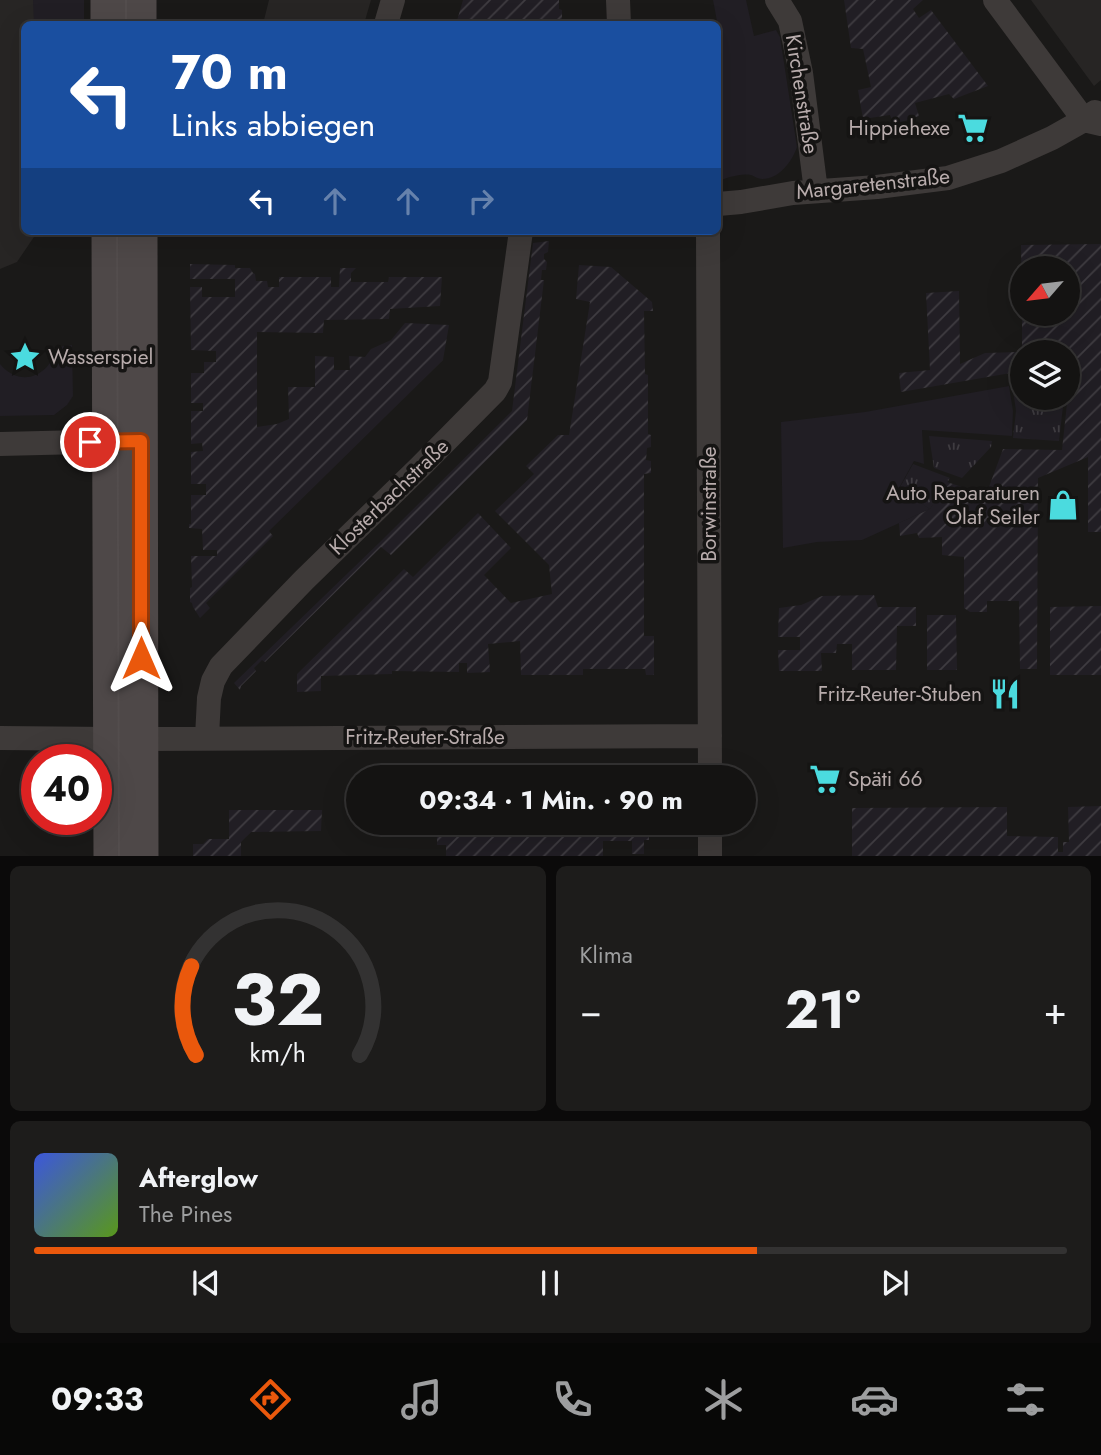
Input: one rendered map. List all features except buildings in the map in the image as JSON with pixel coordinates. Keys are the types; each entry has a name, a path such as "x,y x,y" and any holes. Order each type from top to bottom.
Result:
{"street":[{"path":"108,0 108,21"},
{"path":"139,0 139,21"},
{"path":"387,21 393,0"},
{"path":"618,0 619,21"},
{"name":"Kirchenstraße","path":"777,0 790,21 798,60 816,191"},
{"path":"995,0 1095,117"},
{"name":"Margaretenstraße","path":"721,204 793,193 877,187 948,178 1001,161 1095,117"},
{"path":"109,235 125,441 126,739 141,856"},
{"path":"125,441 140,235"},
{"name":"Klosterbachstraße","path":"207,737 209,698 213,681 221,666 495,391 500,382 520,235"},
{"name":"Borwinstraße","path":"708,235 710,765"},
{"path":"0,444 125,441"},
{"name":"Fritz-Reuter-Straße","path":"0,738 710,736"},
{"path":"111,856 126,739"},
{"path":"710,835 710,856"}],"shaded area":[{"path":"0,0 84,0 84,21 21,21 21,235 35,235 17,262 0,269"},
{"path":"269,0 371,0 365,21 264,21"},
{"path":"1031,0 1101,0 1101,80 1094,86"}],"green space":[{"path":"33,0 84,0 84,21 34,21"},
{"path":"463,0 559,0 559,9 562,10 562,21 457,21"},
{"path":"713,0 746,0 754,36 776,30 780,37 797,147 792,158 780,173 774,176 761,179 742,175 721,180 721,21 717,21"},
{"path":"844,0 923,0 913,9 919,18 931,10 988,86 954,99 949,94 915,103 919,116 894,125 890,115 863,119 858,90 871,87 863,49 851,48"},
{"path":"549,241 548,252 544,254 546,270 542,270 541,280 544,280 527,420 391,555 381,547 265,662 262,660 254,668 256,671 240,690 234,683 512,411 533,243"},
{"path":"1101,244 1101,532 1088,532 1088,457 1038,478 1037,669 1020,669 1019,601 987,601 987,612 970,612 964,608 964,557 942,555 942,537 919,538 917,533 900,536 899,523 930,509 947,482 986,495 1003,449 1062,450 1066,410 1080,410 1080,340 1022,340 1022,326 1080,326 1080,256 1021,256 1021,245"},
{"path":"190,264 250,268 256,281 267,281 268,287 279,287 279,277 331,277 331,287 339,287 340,268 356,268 351,273 351,282 388,282 389,277 442,277 440,306 390,309 389,319 324,320 323,333 257,332 257,427 289,419 288,387 315,387 315,356 334,357 334,370 350,370 349,356 365,357 371,349 391,340 405,323 449,325 443,360 269,531 273,536 206,603 210,608 200,618 190,602 191,556 217,556 217,550 203,550 202,529 189,528 191,495 206,495 206,484 191,484 191,452 203,451 202,443 191,444 191,411 203,411 203,403 191,403 191,373 204,373 204,362 216,362 216,351 191,350 190,287 202,287 202,297 235,297 235,279 190,279"},
{"path":"579,265 611,267 652,302 653,311 644,311 648,434 651,435 651,447 647,448 646,460 651,461 651,473 644,474 644,636 654,636 654,675 646,675 645,669 583,669 583,675 521,675 520,641 488,644 490,672 467,673 467,663 459,663 459,672 392,671 392,674 321,676 321,691 297,692 297,674 404,569 413,577 478,513 511,548 484,575 511,603 552,594 549,565 495,511 534,474 526,466 558,435 569,435 590,302 576,299"},
{"path":"959,291 960,364 985,353 1010,352 1010,373 901,392 899,373 930,370 926,293"},
{"path":"72,345 73,396 67,405 54,415 0,416 0,364 17,376 34,376 48,365 57,347"},
{"path":"1009,386 1010,410 1013,411 1012,436 922,430 924,464 914,461 899,488 930,509 862,540 817,542 783,548 781,422 865,412"},
{"path":"1063,410 1059,441 1013,438 1016,411"},
{"path":"929,436 992,441 991,447 962,478 934,468"},
{"path":"913,464 950,478 930,509 899,489"},
{"path":"874,595 878,607 916,607 916,626 897,626 896,670 852,670 852,644 837,644 836,653 821,653 822,671 779,671 778,650 800,650 800,637 778,637 779,608 801,605 822,596"},
{"path":"1101,606 1101,675 1050,675 1050,607"},
{"path":"927,615 956,615 957,670 927,670"},
{"path":"1101,806 1101,856 852,856 852,808 1007,807 1007,836 1058,837 1058,852 1063,852 1063,842 1069,842 1068,807"},
{"path":"229,810 322,810 321,831 251,832 241,842 241,856 193,856 193,844 203,844 208,839 229,839"},
{"path":"437,835 649,835 649,840 644,840 644,854 632,854 632,841 603,841 603,856 446,856 446,845 437,845"}],"tram line":[{"path":"126,0 126,21"},
{"path":"117,235 119,856"}],"place":[{"name":"Hippiehexe","path":"973,128"},
{"name":"Wasserspiel","path":"25,357"},
{"name":"Auto Reparaturen Olaf Seiler","path":"1063,505"},
{"name":"Fritz-Reuter-Stuben","path":"1005,694"},
{"name":"Späti 66","path":"825,779"}],"route":[{"path":"90,442 141,441 141,658"}]}
